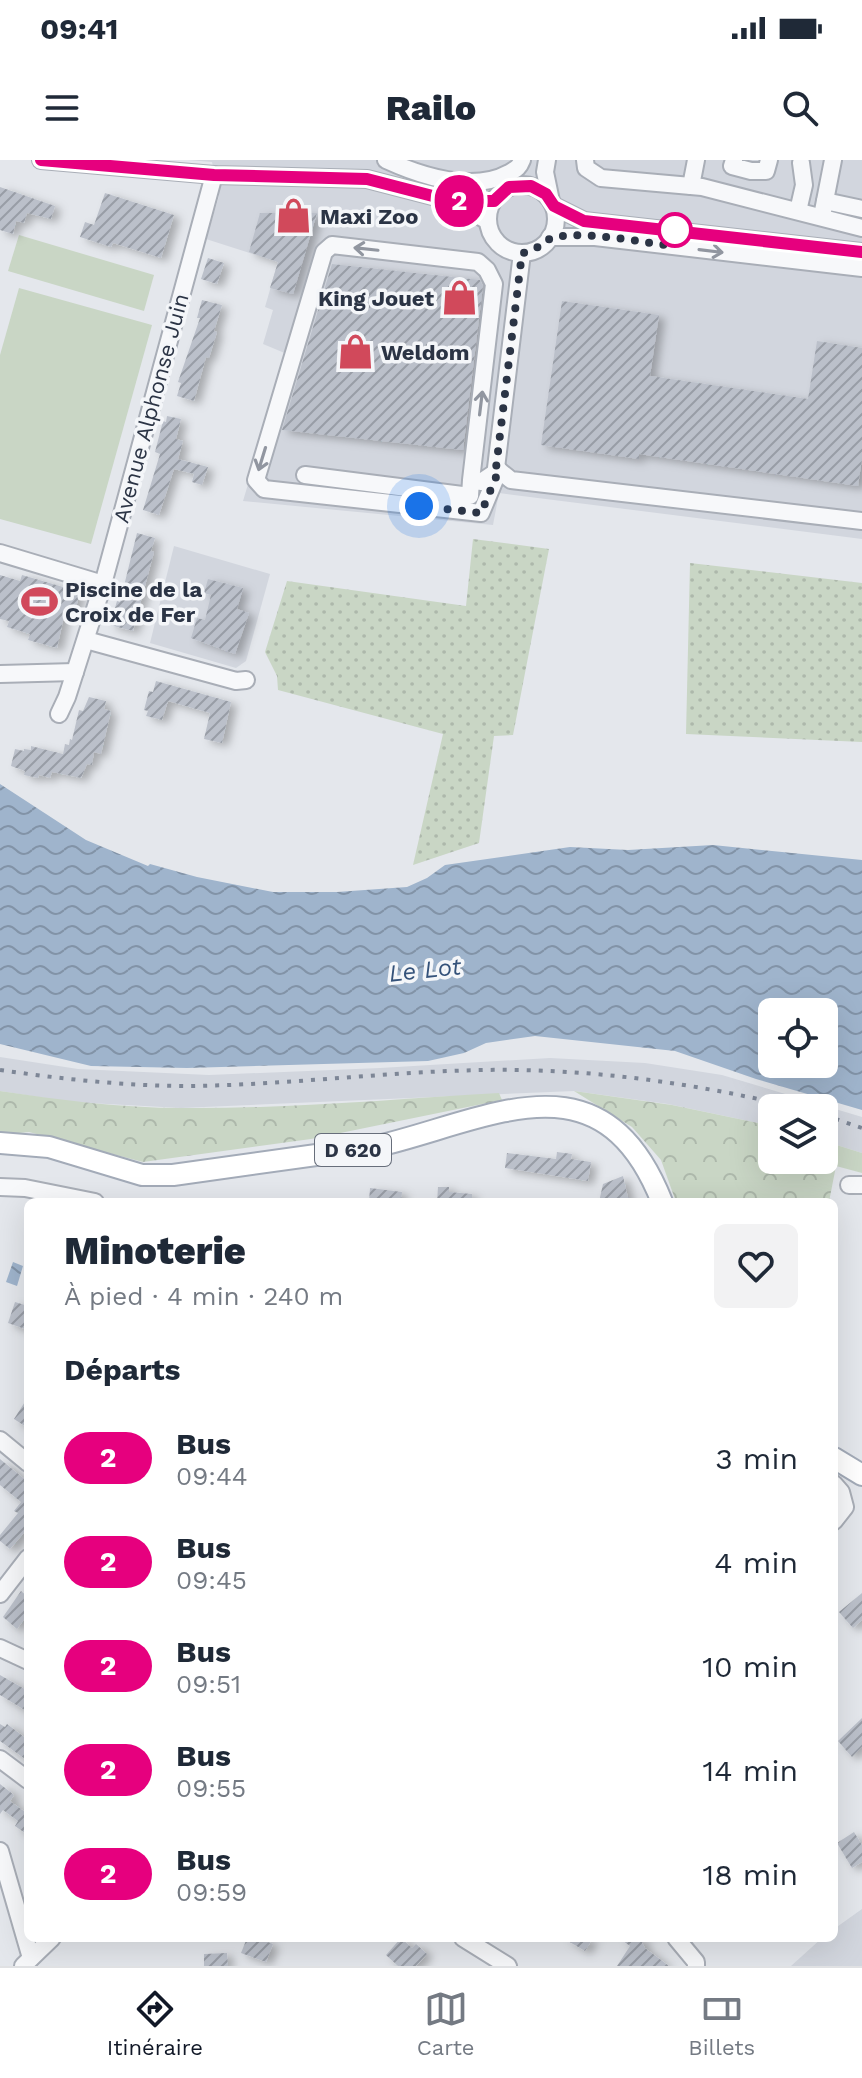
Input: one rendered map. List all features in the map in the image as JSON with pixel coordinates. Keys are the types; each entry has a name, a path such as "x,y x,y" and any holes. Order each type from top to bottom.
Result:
{"main road":[{"name":"D 620","path":"0,1143 49,1147 142,1175 173,1175 374,1147 472,1118 545,1104 570,1108 600,1121 621,1137 642,1160 660,1198"},
{"path":"838,1460 862,1475"}],"street":[{"path":"41,160 214,175 367,179 452,201 494,201"},
{"path":"386,160 410,171 482,182 499,178 521,163"},
{"path":"523,185 539,160"},
{"path":"547,160 545,172 552,203 556,222 550,237 538,249 513,252 499,243 488,221 494,201 503,191 523,185 539,189 552,203 584,221 862,252"},
{"path":"585,160 586,168 601,178 691,186 798,211 862,209"},
{"path":"691,186 696,160"},
{"path":"734,160 732,166 751,171 766,171 769,160"},
{"path":"824,209 833,160"},
{"path":"798,211 804,185 801,163"},
{"path":"744,198 751,171"},
{"name":"Avenue Alphonse Juin","path":"59,714 103,584 214,175"},
{"path":"452,201 488,221"},
{"path":"824,209 862,228"},
{"path":"550,237 595,237 862,268"},
{"path":"305,475 470,496 494,284 487,270 478,262 332,245 324,252 256,480 264,489 481,513 499,470"},
{"path":"522,253 496,468 511,480 862,521"},
{"path":"471,480 481,482 499,470"},
{"path":"0,553 103,584"},
{"path":"86,640 236,681 246,680"},
{"path":"0,674 75,672"},
{"path":"0,1187 25,1188 75,1198"},
{"path":"0,1440 24,1460"},
{"path":"838,1489 845,1507 838,1516"},
{"path":"0,1594 6,1575 24,1561"},
{"path":"0,1648 24,1659"},
{"path":"0,1759 24,1777"},
{"path":"0,1851 27,1962"},
{"path":"27,1962 48,1942"},
{"path":"469,1942 508,1966"},
{"path":"679,1942 696,1966"}],"shaded area":[{"path":"188,160 862,160 862,539 499,493 493,525 243,501 287,354 263,344 273,310 265,307 278,262 206,239 219,196 212,162"},
{"path":"174,546 270,574 246,661 236,668 150,643"},
{"path":"0,1057 78,1069 209,1075 550,1058 645,1063 722,1075 785,1094 758,1094 758,1123 668,1104 574,1091 181,1108 70,1102 0,1091"},
{"path":"838,1110 862,1117 862,1153 838,1145"},
{"path":"862,1909 862,1966 791,1966 818,1942 838,1942 838,1926"}],"green space":[{"path":"19,235 154,275 144,311 8,271"},
{"path":"19,288 152,325 91,544 0,519 0,355"},
{"path":"473,539 549,549 513,735 494,736 479,843 413,865 443,734 278,690 277,676 265,652 287,581 466,606"},
{"path":"690,563 862,583 862,742 686,734"},
{"path":"0,1091 159,1108 301,1105 499,1093 502,1100 311,1139 143,1162 29,1132 0,1135"},
{"path":"574,1091 672,1105 758,1123 758,1174 834,1174 830,1198 675,1198 661,1160 632,1127"},
{"path":"838,1145 862,1153 862,1173 838,1167"}],"water":[{"name":"Le Lot","path":"0,784 86,840 148,866 273,892 407,887 445,865 570,847 628,850 713,845 862,860 862,1110 838,1103 838,1094 807,1094 756,1079 675,1051 535,1036 486,1043 464,1053 428,1061 187,1068 91,1066 0,1044"},
{"path":"13,1262 23,1266 17,1286 6,1282"}],"building":[{"path":"0,187 55,206 51,219 27,213 24,223 16,221 13,234 0,230"},
{"path":"105,193 174,215 161,258 113,243 111,247 80,237 85,222 94,225"},
{"path":"260,213 317,213 293,294 270,288 278,262 249,252"},
{"path":"208,258 224,263 217,284 201,279"},
{"path":"332,264 480,280 483,286 463,450 282,430"},
{"path":"202,300 222,305 214,331 217,332 209,358 206,357 194,401 177,396 181,383 178,382 200,318 197,318"},
{"path":"562,301 659,315 650,376 808,399 817,341 862,348 862,458 858,486 639,454 639,459 541,445"},
{"path":"167,416 181,419 176,439 183,441 178,459 208,467 202,485 192,482 194,474 174,469 159,515 143,510 160,454 155,452"},
{"path":"137,533 155,538 133,631 110,625 117,601 120,602"},
{"name":"Piscine de la Croix de Fer","path":"0,575 20,581 22,575 80,592 74,615 65,612 57,648 28,640 30,634 7,627 9,621 0,619"},
{"path":"208,579 243,588 237,609 249,613 235,654 191,638 197,618 205,620 211,595 204,593"},
{"path":"156,681 231,702 222,743 204,739 210,713 168,701 162,720 146,716 148,711 144,710 149,691 153,692"},
{"path":"89,697 106,701 104,709 111,711 101,754 94,752 92,765 87,764 81,778 52,772 50,778 39,775 38,778 24,775 25,771 11,766 15,749 31,750 31,746 63,754 65,744 69,745 72,740 79,710 83,711"},
{"path":"557,1152 572,1154 571,1159 591,1162 588,1181 505,1168 507,1153 556,1159"},
{"path":"623,1176 628,1198 600,1198 603,1184"},
{"path":"438,1187 449,1187 449,1192 472,1194 472,1198 437,1198"},
{"path":"370,1188 402,1192 401,1198 369,1198"},
{"path":"15,1302 24,1305 24,1329 8,1323"},
{"path":"24,1403 24,1425 14,1419"},
{"path":"0,1459 24,1479 24,1533 10,1549 0,1541 0,1535 18,1513 14,1511 21,1502 0,1485"},
{"path":"21,1591 24,1594 24,1619 17,1629 3,1617"},
{"path":"862,1593 862,1620 853,1628 839,1612"},
{"path":"0,1675 24,1689 24,1710 0,1695"},
{"path":"862,1718 862,1747 852,1757 838,1741"},
{"path":"0,1724 5,1727 7,1724 24,1737 24,1758 0,1741"},
{"path":"0,1784 14,1795 10,1801 24,1811 24,1832 15,1826 18,1821 3,1810 0,1814"},
{"path":"854,1832 862,1845 862,1862 852,1868 838,1842"},
{"path":"245,1942 273,1944 266,1962 241,1953"},
{"path":"397,1942 405,1942 412,1948 416,1944 427,1954 416,1966 398,1966 386,1955"},
{"path":"570,1942 591,1942 585,1951"},
{"path":"624,1942 643,1942 645,1948 669,1966 617,1966 630,1946"},
{"path":"227,1953 228,1966 204,1966 204,1954"}],"railway":[{"path":"0,1070 94,1081 188,1086 479,1070 556,1071 661,1082 758,1099"},
{"path":"838,1120 862,1128"}],"bus line":[{"name":"2","path":"41,160 214,175 367,179 452,201 494,201 509,187 523,185 539,189 554,206 584,221 862,252"}],"place":[{"name":"Maxi Zoo","path":"294,216"},
{"name":"King Jouet","path":"460,298"},
{"name":"Weldom","path":"355,352"},
{"name":"Piscine de la Croix de Fer","path":"39,602"}],"route":[{"path":"419,506 481,513 499,470 496,468 522,253 538,249 550,237 595,237 673,246 675,230"}]}
